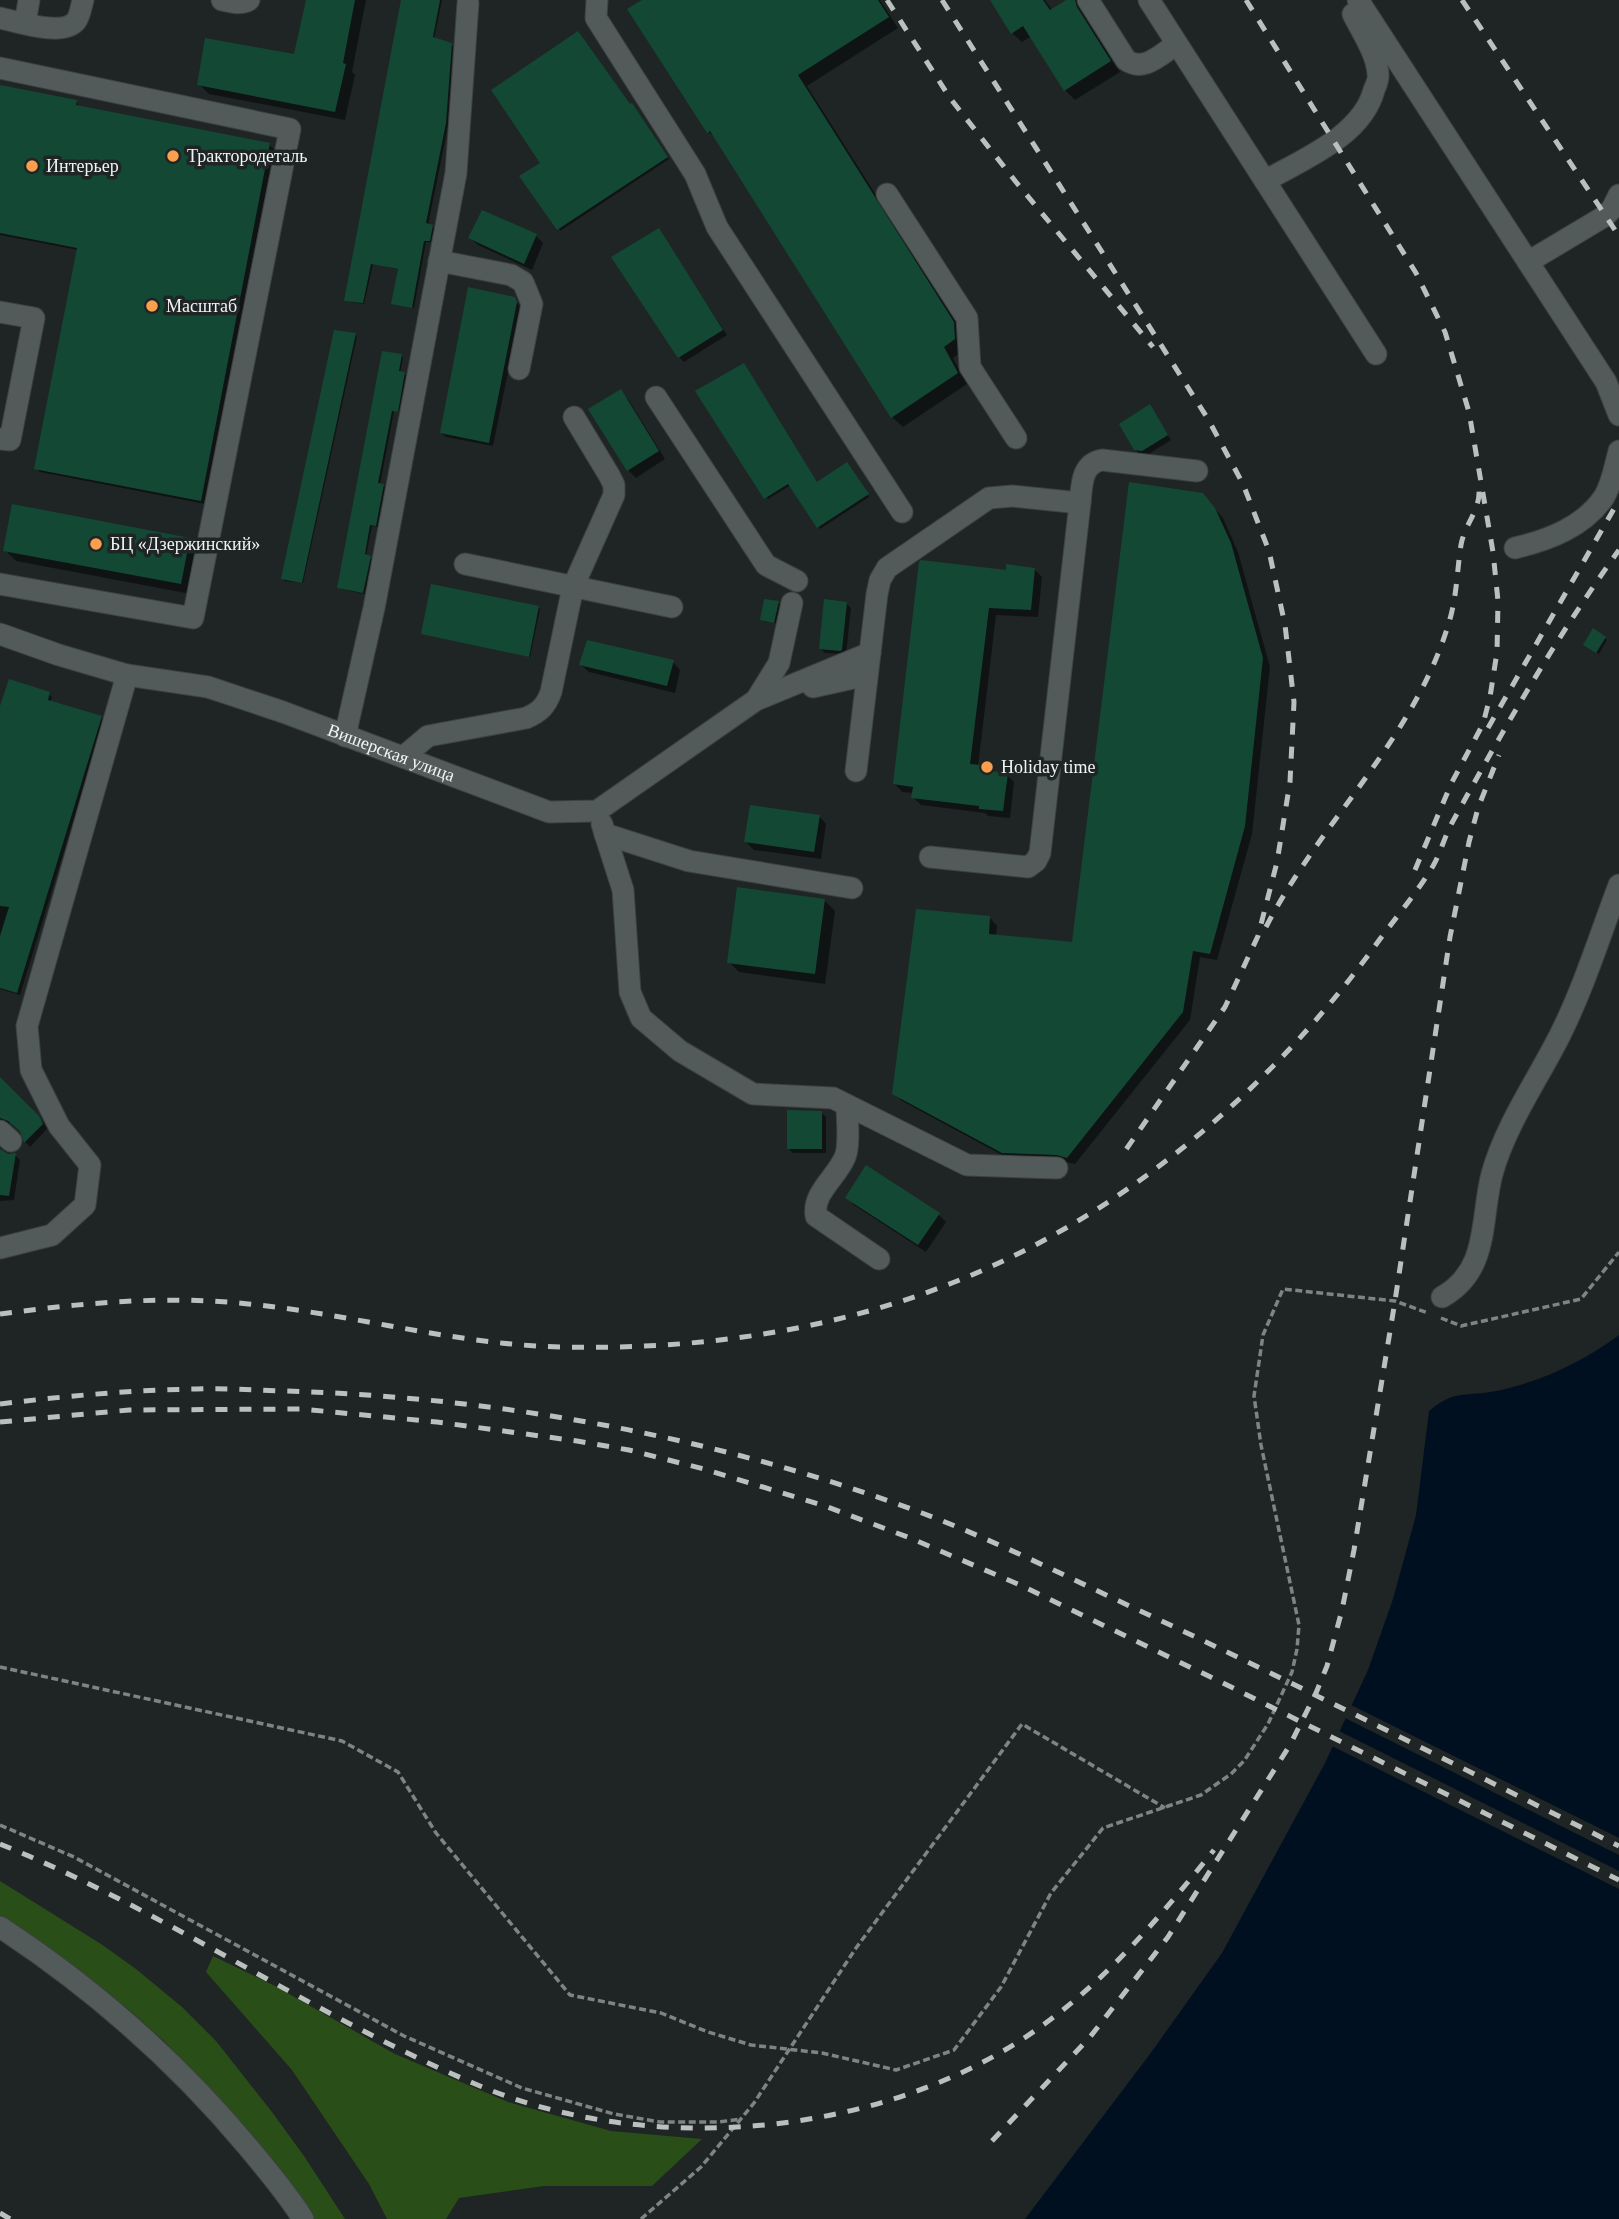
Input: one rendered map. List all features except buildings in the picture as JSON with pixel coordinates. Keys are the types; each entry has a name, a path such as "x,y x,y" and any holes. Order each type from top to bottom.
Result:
{"street":[{"path":"25,23 29,0"},
{"path":"0,18 66,29 75,22 83,0"},
{"path":"222,0 236,3 249,0"},
{"path":"597,0 596,18 695,174 717,227 902,512"},
{"path":"1088,0 1126,60 1132,64 1140,66 1147,63 1177,44"},
{"path":"1149,0 1376,354"},
{"path":"1265,181 1334,140 1356,123 1372,100 1379,75 1371,51 1346,0"},
{"path":"1358,0 1606,382 1619,415"},
{"path":"345,736 374,608 456,173 468,3"},
{"path":"0,68 290,129 193,618 0,584"},
{"path":"887,194 967,318 970,367 1016,438"},
{"path":"1528,262 1605,216 1619,195"},
{"path":"439,261 511,275 523,282 532,304 519,369"},
{"path":"0,312 34,318 10,440 0,439"},
{"path":"656,397 766,565 797,581"},
{"path":"402,758 428,736 526,718 539,712 547,703 573,587 614,495 614,485 609,475 574,417"},
{"path":"1515,548 1557,536 1591,513 1605,496 1619,450"},
{"path":"930,857 1028,867 1036,861 1040,853 1083,476 1088,466 1094,461 1102,460 1197,471"},
{"path":"856,771 880,580 887,568 989,498 1012,496 1080,503"},
{"path":"465,564 671,607"},
{"path":"756,700 779,663 792,603"},
{"name":"Вишерская улица","path":"0,634 127,675 208,687 283,712 549,812 597,811"},
{"path":"870,653 756,700 597,811 623,890 630,992 641,1018 680,1051 753,1094 833,1098 967,1165 1057,1168"},
{"path":"0,1248 52,1235 85,1205 90,1165 59,1126 31,1070 27,1026 127,675"},
{"path":"756,700 867,675"},
{"path":"605,834 689,860 852,888"},
{"path":"1442,1297 1460,1284 1474,1266 1497,1156 1568,1016 1619,885"},
{"path":"847,1105 846,1155 814,1208 816,1216 879,1259"},
{"path":"0,1927 114,2012 183,2074 281,2187 303,2219"}],"path":[{"path":"0,1667 342,1741 398,1773 436,1833 570,1994 661,2013 751,2045 822,2053 896,2070 954,2050 1001,1987 1051,1893 1103,1828 1201,1795 1215,1786 1244,1760 1258,1741 1282,1696 1292,1672 1299,1625 1261,1444 1254,1396 1263,1335 1283,1289 1395,1301 1461,1326 1581,1299 1619,1252"},
{"path":"641,2219 701,2167 741,2119 856,1948 1022,1724 1166,1808"},
{"path":"0,1825 74,1857 404,2036 522,2088 614,2114 660,2122 741,2119"}],"green space":[{"path":"0,1881 101,1944 182,2007 216,2041 272,2112 345,2219 314,2219 289,2181 163,2040 128,2009 49,1949 0,1916"},
{"path":"213,1956 275,1986 395,2054 508,2102 611,2131 702,2139 652,2186 544,2186 459,2198 446,2219 387,2219 369,2184 292,2070 206,1972"}],"water":[{"path":"1619,1335 1619,2219 1025,2219 1150,2054 1222,1953 1325,1763 1368,1670 1393,1599 1416,1515 1429,1411 1446,1399 1496,1391 1545,1376 1591,1354"}],"pier":[{"path":"1349,1704 1619,1838 1619,1855 1343,1717"},
{"path":"1337,1730 1619,1871 1619,1889 1330,1745"}],"railway":[{"path":"887,0 950,98 1153,347"},
{"path":"942,0 1208,419 1243,484 1269,551 1285,625 1294,702 1290,782 1277,862 1258,936 1225,1007 1125,1151"},
{"path":"1246,0 1416,273 1445,332 1469,412 1493,552 1498,601 1497,652 1483,724 1451,784 1415,870"},
{"path":"1462,0 1619,236"},
{"path":"1266,927 1313,850 1391,741 1435,662 1450,619 1461,545 1477,505 1479,491"},
{"path":"1488,728 1619,500"},
{"path":"0,1314 155,1300 217,1301 522,1345 662,1345 760,1334 857,1314 952,1283 1015,1255 1077,1222 1135,1184 1191,1141 1293,1046 1338,994 1408,903 1436,861 1453,821 1512,717 1574,616 1619,550"},
{"path":"992,2141 1090,2037 1168,1937 1290,1745 1327,1666 1354,1550 1450,937 1478,808 1499,755"},
{"path":"0,1404 172,1390 229,1389 364,1395 527,1412 607,1426 767,1463 922,1513 1008,1549 1267,1671 1619,1846"},
{"path":"0,1422 129,1410 301,1409 437,1422 577,1441 629,1450 704,1469 825,1506 910,1538 1020,1585 1619,1880"},
{"path":"0,1844 122,1900 299,1997 419,2059 480,2086 544,2108 612,2122 683,2128 754,2126 824,2116 893,2099 958,2074 1018,2042 1074,2001 1124,1954 1214,1850"},
{"path":"0,2213 10,2219"}],"place":[{"name":"Трактородеталь","path":"173,156"},
{"name":"Интерьер","path":"32,166"},
{"name":"Масштаб","path":"152,306"},
{"name":"БЦ «Дзержинский»","path":"96,544"},
{"name":"Holiday time","path":"987,767"}]}
